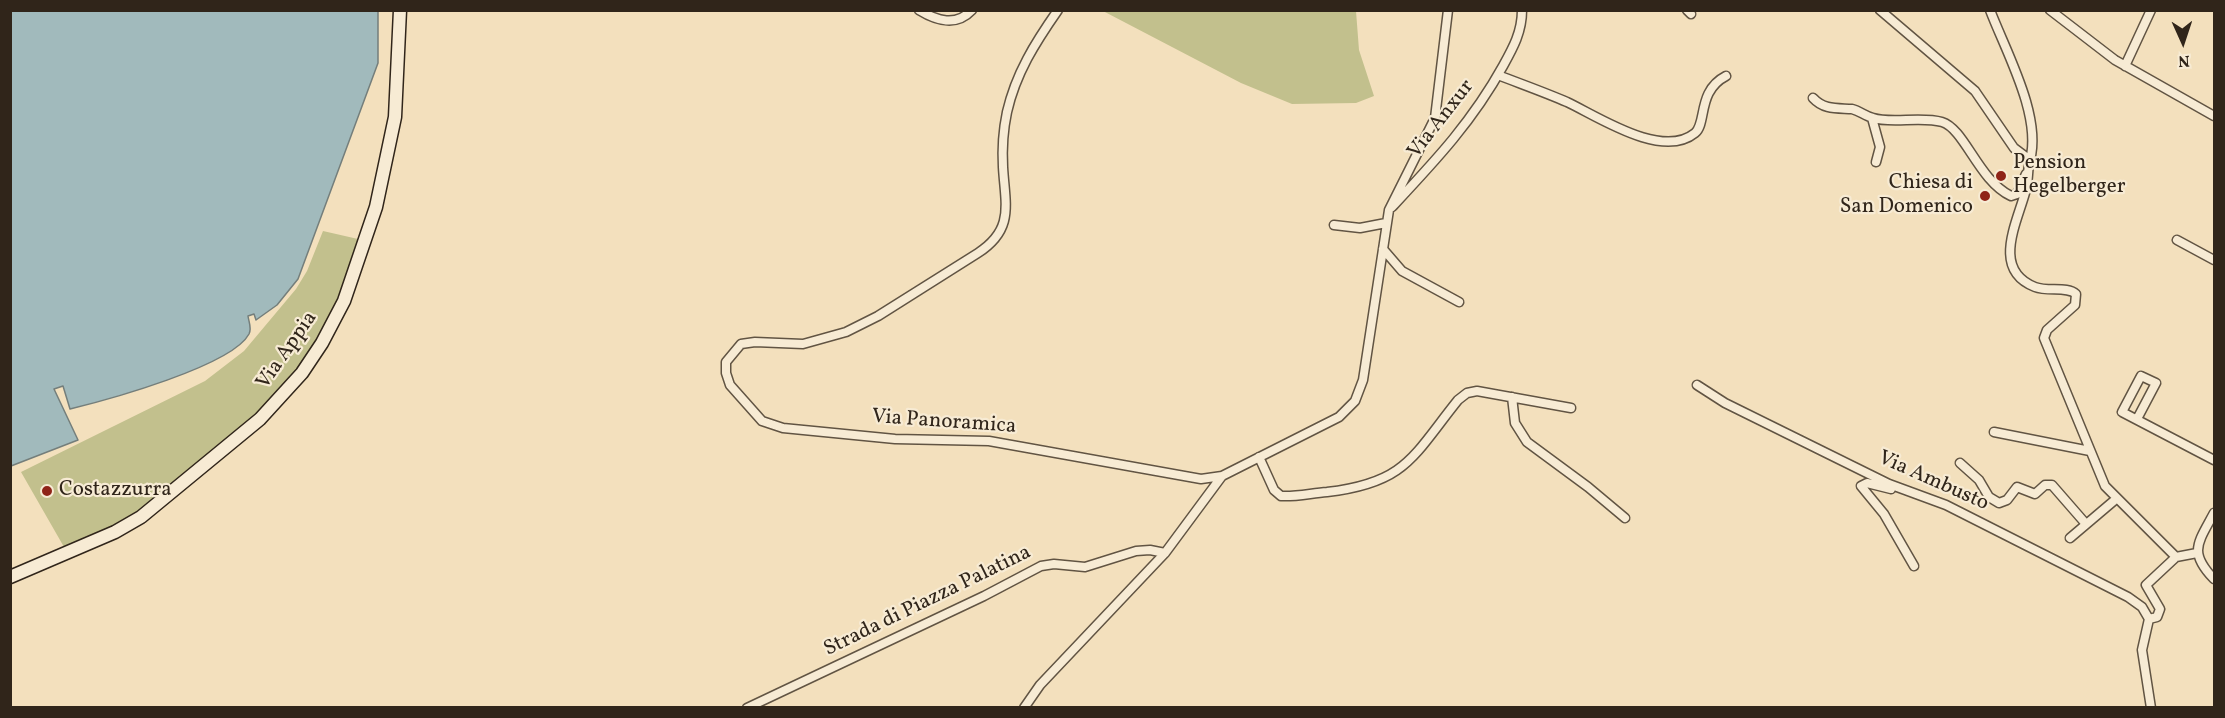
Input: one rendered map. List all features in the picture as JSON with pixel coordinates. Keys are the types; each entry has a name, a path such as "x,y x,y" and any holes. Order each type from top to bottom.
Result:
{"main road":[{"name":"Via Appia","path":"10,578 115,532 141,518 269,411 302,373 322,343 344,301 381,188 396,108 400,10"}],"street":[{"path":"920,10 935,18 951,21 960,19 972,10"},
{"name":"Via Panoramica","path":"1059,10 1028,53 1011,95 1003,141 1006,213 1001,229 993,242 852,330 803,344 755,342 741,344 728,357 725,366 727,377 739,398 759,418 783,428 889,438 976,439 1191,478 1222,476 1333,421 1355,401 1363,380 1386,223 1398,187 1433,123 1448,10"},
{"name":"Via Anxur","path":"1389,210 1462,130 1498,75 1518,36 1522,10"},
{"path":"1880,10 1975,91 2014,148 2029,164"},
{"path":"1990,10 2031,118 2034,140 2026,189 2010,244 2010,264 2018,276 2029,284 2045,290 2071,290 2076,294 2075,305 2047,330 2044,338 2105,486 2176,557"},
{"path":"2050,10 2125,66 2214,116"},
{"path":"2125,66 2151,10"},
{"path":"1498,75 1564,101 1625,131 1669,142 1686,139 1697,132 1710,90 1717,81 1726,76"},
{"path":"1813,98 1822,106 1858,111 1872,118 1926,119 1949,125 1984,175 2011,196 2017,194 2029,164"},
{"path":"1872,118 1880,147 1876,162"},
{"path":"1334,225 1360,228 1386,223"},
{"path":"2177,240 2214,260"},
{"path":"1383,249 1402,271 1458,302"},
{"path":"2137,419 2156,383 2141,376 2122,412 2214,460"},
{"name":"Via Ambusto","path":"1697,385 1725,403 1900,489 1946,505 2118,592 2137,603 2149,619"},
{"path":"1259,457 1274,490 1281,496 1366,486 1390,476 1414,457 1464,395 1477,391 1571,408"},
{"path":"1512,397 1515,423 1527,442 1581,482 1625,519"},
{"path":"1994,432 2090,451"},
{"path":"1960,463 1979,480 1987,496 1999,503 2007,500 2017,488 2035,494 2045,485 2052,485 2086,524"},
{"path":"1024,708 1040,685 1165,553 1222,476"},
{"path":"1900,489 1867,483 1861,486 1884,514 1914,566"},
{"path":"2070,538 2116,499"},
{"path":"2214,513 2199,542 2197,553 2199,562 2214,579"},
{"name":"Strada di Piazza Palatina","path":"747,708 984,596 1041,566 1054,564 1081,567 1136,551 1150,550 1165,553"},
{"path":"2151,708 2142,650 2149,619 2157,617 2160,609 2147,590 2146,582 2176,557 2197,553"}],"shaded area":[{"path":"1103,11 1356,11 1359,50 1374,96 1356,103 1292,104 1241,83"},
{"path":"323,231 358,239 331,315 311,351 291,376 243,427 189,474 138,511 64,547 21,472 205,381 244,351 296,289 307,271"}],"water":[{"path":"11,10 378,11 378,63 298,279 277,305 256,320 254,314 248,316 250,332 238,346 219,358 167,380 70,409 63,386 54,389 78,440 11,466"}],"place":[{"name":"Pension Hegelberger","path":"2001,176"},
{"name":"Chiesa di San Domenico","path":"1985,196"},
{"name":"Costazzurra","path":"47,491"}]}
